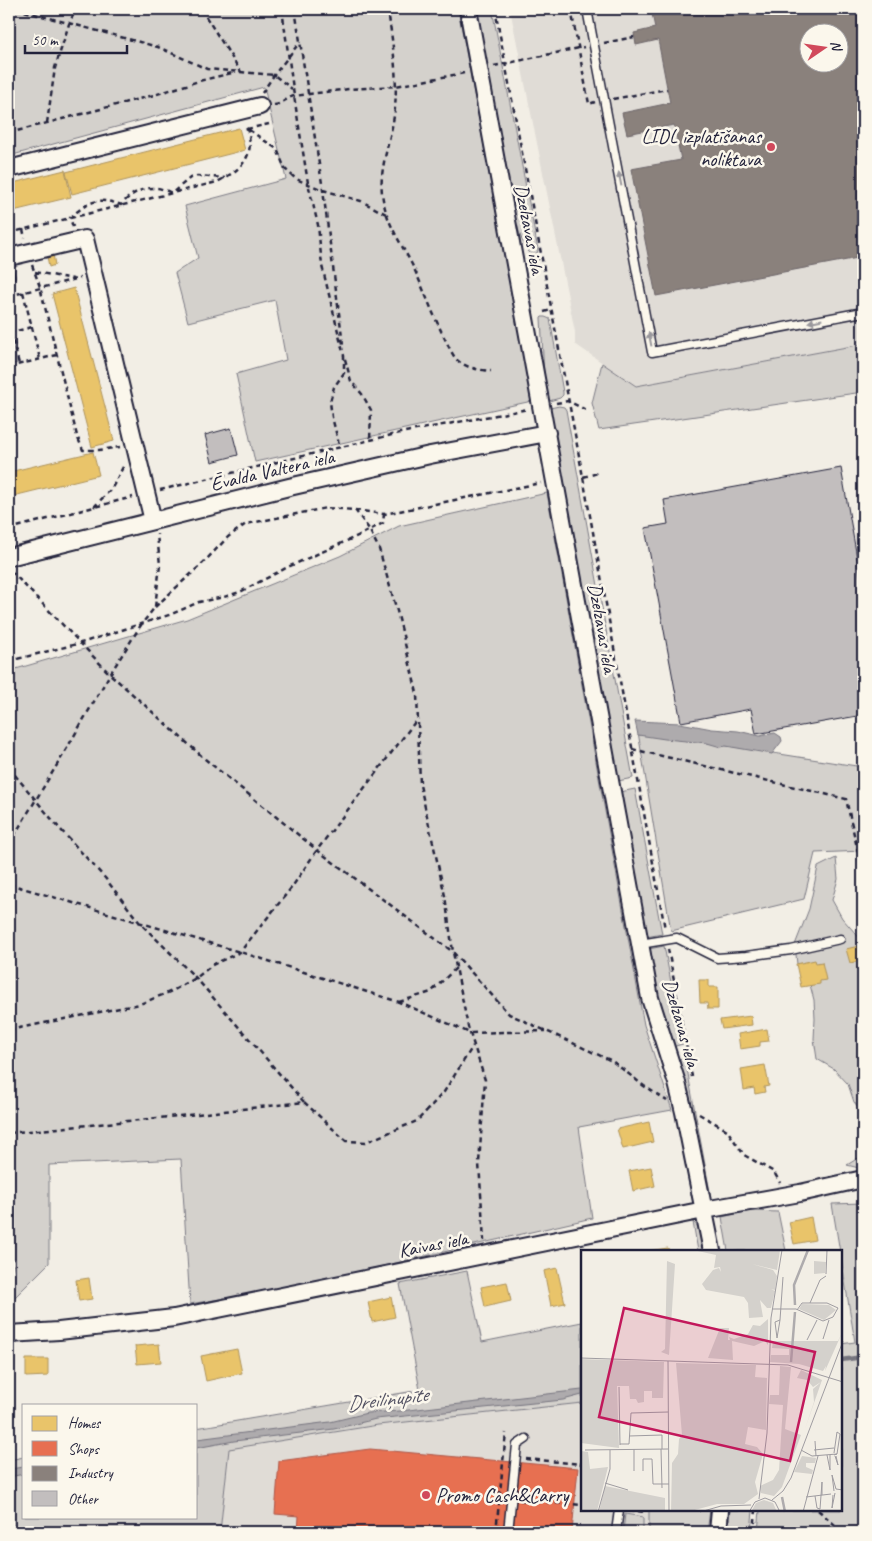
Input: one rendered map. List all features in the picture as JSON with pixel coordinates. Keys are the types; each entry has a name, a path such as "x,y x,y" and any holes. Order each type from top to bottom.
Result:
{"street":[{"name":"Dzelzavas iela","path":"468,9 650,998 677,1083 694,1110 704,1210 712,1250"},
{"path":"9,169 260,106"},
{"path":"9,257 85,239 153,521"},
{"name":"Ēvalda Valtera iela","path":"9,557 317,480 546,432"},
{"name":"Kaivas iela","path":"9,1334 59,1331 174,1318 704,1210 787,1196 863,1179"},
{"path":"718,1532 720,1511"}],"lane":[{"path":"588,9 652,352 863,312"},
{"path":"640,944 677,938 718,958 791,950 840,939"},
{"path":"508,1532 517,1445 526,1439"},
{"path":"616,1532 619,1511"}],"path":[{"path":"16,9 158,48 207,69 274,75 292,89"},
{"path":"47,123 55,68 69,24 76,9"},
{"path":"201,9 241,72"},
{"path":"282,9 292,89 308,184 318,225 322,266 351,381 362,394 371,410 370,440"},
{"path":"295,9 323,190 344,356 344,374 334,387 330,402 340,448"},
{"path":"388,9 396,86 395,108 383,176 382,190 386,214 393,232 415,271 437,322 456,358 465,365 491,371"},
{"path":"495,9 583,477 692,1078"},
{"path":"300,42 260,96 260,106 282,104 288,97 307,94 396,86 480,70 505,62 634,38"},
{"path":"9,132 236,72"},
{"path":"9,233 217,182 232,174 242,165 248,155 250,142 248,129 245,123 240,120"},
{"path":"248,129 269,124"},
{"path":"248,129 277,149 285,169 296,179 323,190 361,201 386,214"},
{"path":"172,193 190,178 197,176 224,178"},
{"path":"121,205 128,197 144,189 157,188 172,193"},
{"path":"70,218 81,208 96,201 108,200 121,205"},
{"path":"23,230 40,287 77,436 83,450 99,450 121,446"},
{"path":"534,260 542,258"},
{"path":"35,272 74,279"},
{"path":"9,296 86,277"},
{"path":"23,292 40,359"},
{"path":"544,312 551,310"},
{"path":"19,364 10,332 32,327"},
{"path":"9,367 57,355"},
{"path":"9,529 370,440 568,401 588,411"},
{"path":"93,507 112,488 125,460"},
{"path":"583,477 598,472"},
{"path":"9,844 141,625 155,607 228,537 246,524 326,508 384,514 555,480"},
{"path":"355,510 369,529 379,549 397,611 417,693 420,785 445,896 453,952 470,1033 484,1080 479,1164 485,1255"},
{"path":"9,661 81,644 172,614 199,602 240,592 288,567 383,523 384,514"},
{"path":"153,521 158,539 160,565 155,607"},
{"path":"9,568 110,674 205,759 317,850 453,952 509,1014 612,1061 644,1086 694,1110 727,1130 744,1155 774,1172 787,1196"},
{"path":"9,1030 140,1004 172,992 212,966 240,952 292,887 317,850 419,717"},
{"path":"632,749 846,799 863,874"},
{"path":"9,768 104,878 140,923 196,978 304,1102 346,1141 366,1142 417,1121 444,1092 474,1046"},
{"path":"9,884 240,952 399,1002 470,1033 547,1031"},
{"path":"399,1002 431,992 456,968"},
{"path":"9,1132 304,1102"},
{"path":"694,1110 701,1124"},
{"path":"9,1248 14,1261 9,1278"},
{"path":"496,1532 506,1433"},
{"path":"504,1457 581,1464"},
{"path":"499,1499 581,1506"},
{"path":"636,1511 646,1512"},
{"path":"754,1532 756,1511"},
{"path":"819,1511 843,1532"}],"shaded area":[{"path":"9,9 458,9 532,401 255,462 236,374 286,360 275,300 188,322 175,273 198,258 185,206 286,179 264,87 9,156"},
{"path":"475,9 492,9 538,250 533,256 525,247 516,220"},
{"path":"510,9 863,9 863,344 636,386 575,344 575,332"},
{"path":"542,317 550,319 563,392 560,398 549,401 544,375"},
{"path":"9,334 17,363 9,365"},
{"path":"863,344 863,392 599,430 592,403 602,363 636,386"},
{"path":"564,407 566,410 633,778 618,781 550,408"},
{"path":"547,493 644,1025 672,1110 579,1127 592,1218 291,1287 190,1304 181,1159 49,1165 49,1263 9,1303 9,671 187,619 340,556 399,526"},
{"path":"635,721 680,723 760,736 775,733 781,737 782,741 772,754 726,746 721,747 707,743 638,735"},
{"path":"638,732 863,767 863,851 815,853 804,899 671,931"},
{"path":"635,789 662,934 646,937 620,792"},
{"path":"836,858 838,879 832,900 842,918 863,942 863,1113 854,1102 848,1084 834,1069 817,1059 814,1039 814,1000 809,981 797,964 795,945 809,909 818,867"},
{"path":"664,946 683,1044 672,1047 656,992 649,949"},
{"path":"685,1058 711,1197 708,1191 692,1109 677,1059"},
{"path":"863,1155 863,1169 847,1165"},
{"path":"863,1203 863,1532 758,1532 760,1511 842,1511 842,1344 855,1342 842,1264 842,1250 840,1250 832,1204"},
{"path":"750,1211 778,1212 786,1250 728,1250 722,1217"},
{"path":"693,1222 699,1227 703,1250 698,1250"},
{"path":"467,1271 482,1342 581,1322 581,1403 378,1425 229,1449 220,1532 9,1532 9,1460 22,1457 22,1518 198,1518 198,1428 420,1390 400,1284"},
{"name":"Dreiliņupīte","path":"581,1390 581,1395 563,1400 376,1419 334,1429 234,1441 198,1448 198,1439 330,1422 367,1413 400,1411"},
{"path":"581,1403 581,1511 708,1511 705,1532 220,1532 229,1449 378,1425"},
{"path":"22,1467 22,1474 9,1477 9,1469"},
{"path":"649,1511 710,1511 707,1532 649,1532"},
{"path":"730,1511 753,1511 751,1532 728,1532"},
{"path":"625,1514 643,1517 643,1530 641,1532 623,1532"}],"building: Homes":[{"path":"239,128 245,150 72,194 66,172"},
{"path":"65,170 71,197 9,212 9,184"},
{"path":"53,254 55,265 49,267 47,256"},
{"path":"74,288 114,441 92,447 52,294"},
{"path":"93,452 99,475 9,497 9,472"},
{"path":"863,945 863,960 850,963 846,949"},
{"path":"815,960 816,963 822,962 826,980 820,981 820,984 801,987 796,964"},
{"path":"699,980 709,980 709,987 718,987 718,1009 708,1009 707,1003 700,1003"},
{"path":"751,1016 752,1025 722,1029 720,1020"},
{"path":"767,1029 769,1041 760,1042 760,1046 740,1049 738,1034"},
{"path":"765,1065 769,1086 764,1087 765,1092 755,1094 754,1088 744,1090 741,1069"},
{"path":"649,1122 653,1142 623,1149 617,1129"},
{"path":"651,1167 655,1186 633,1191 629,1171"},
{"path":"811,1217 815,1240 794,1244 789,1222"},
{"path":"557,1268 565,1303 551,1306 544,1271"},
{"path":"89,1278 92,1299 79,1301 76,1280"},
{"path":"507,1282 511,1301 485,1307 481,1287"},
{"path":"391,1297 395,1317 372,1322 368,1302"},
{"path":"159,1344 161,1362 137,1364 135,1346"},
{"path":"237,1349 242,1373 206,1381 201,1356"},
{"path":"26,1359 48,1359 48,1376 26,1377"}],"building: Shops":[{"name":"Promo Cash&Carry","path":"370,1449 578,1468 572,1532 298,1532 299,1516 275,1514 279,1461"}],"building: Industry":[{"name":"LIDL izplatīšanas noliktava","path":"651,9 863,9 863,257 656,296 631,169 681,160 674,125 627,134 622,113 670,103 658,40 636,45 634,33 655,28"}],"building: Other":[{"path":"231,428 238,455 212,462 205,435"},
{"path":"841,468 863,591 863,715 756,734 751,709 681,722 645,528 668,524 664,500"}],"waterway":[{"name":"Dreiliņupīte","path":"842,1360 863,1357"}],"place":[{"name":"LIDL izplatīšanas noliktava","path":"771,147"},
{"name":"Promo Cash&Carry","path":"426,1495"}]}
